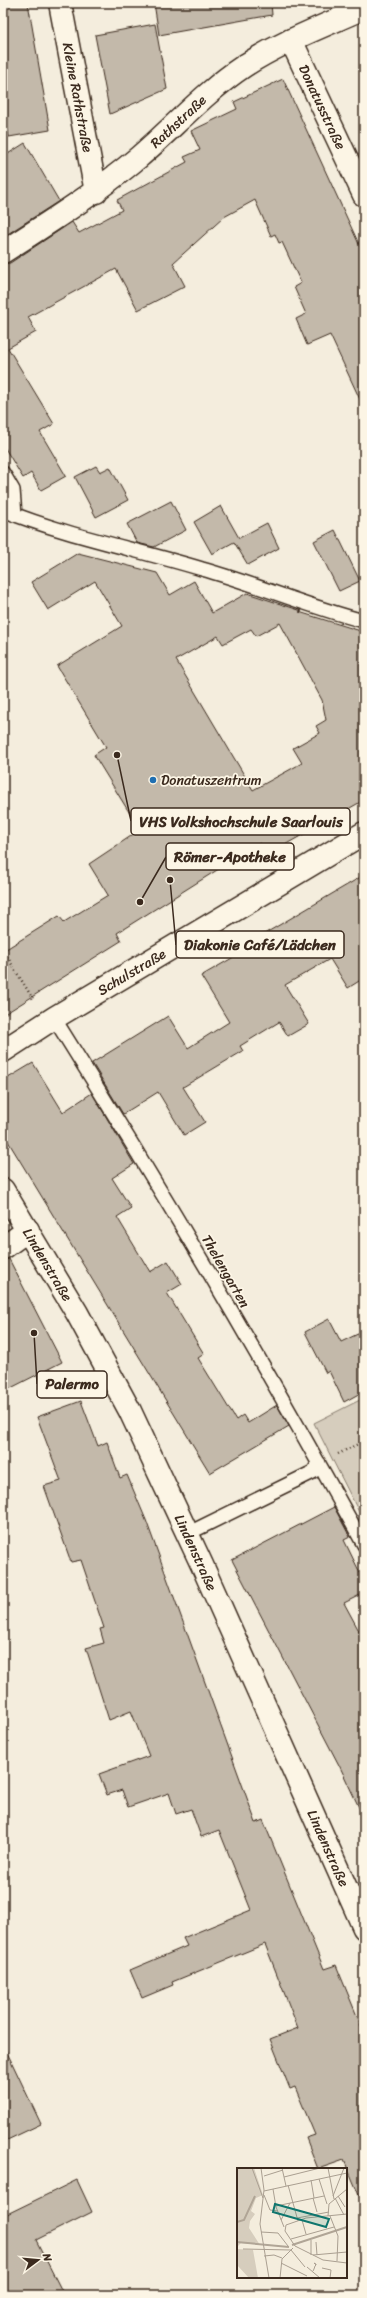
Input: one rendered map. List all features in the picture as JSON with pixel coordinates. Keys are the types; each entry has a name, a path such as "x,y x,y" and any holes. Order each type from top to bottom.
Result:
{"street":[{"name":"Kleine Rathstraße","path":"60,3 96,192"},
{"name":"Rathstraße","path":"3,252 96,192 140,156 207,94 245,66 291,40 364,8"},
{"name":"Donatusstraße","path":"291,40 364,195"},
{"name":"Schulstraße","path":"3,1051 51,1020 364,834"},
{"name":"Lindenstraße","path":"3,1190 77,1312 130,1411 187,1534 364,1928"},
{"path":"3,1248 28,1230"}],"lane":[{"path":"3,473 13,490 9,512 79,536 246,582 334,613 364,621"},
{"name":"Thelengarten","path":"51,1020 115,1116 319,1463 364,1545"},
{"path":"187,1534 313,1472 319,1463"}],"path":[{"path":"3,950 51,1020"},
{"path":"319,1463 364,1441"}],"shaded area":[{"path":"364,1398 364,1522 314,1423"}],"building":[{"path":"3,3 28,3 50,130 9,137 3,104"},
{"path":"154,3 271,3 272,15 159,35"},
{"path":"155,24 167,89 110,114 95,35"},
{"path":"283,79 364,255 364,408 330,335 307,345 296,319 306,314 294,287 301,283 282,242 279,243 275,234 271,236 255,200 224,217 173,263 185,286 138,310 116,269 28,317 36,332 8,348 54,424 40,432 66,476 41,490 31,473 23,478 3,445 3,264 10,263 72,222 79,233 122,210 117,200 187,162 184,157 200,150 191,131 237,109 234,102"},
{"path":"25,143 59,201 3,237 3,157"},
{"path":"96,466 100,472 110,467 128,500 96,517 75,477"},
{"path":"171,501 186,530 154,547 137,543 127,524"},
{"path":"221,506 239,538 267,523 279,548 248,565 234,542 212,554 194,522"},
{"path":"335,530 360,581 339,591 314,541"},
{"path":"78,553 157,573 170,595 194,581 212,613 247,593 302,611 299,612 364,632 364,800 267,855 260,843 117,933 121,941 3,1015 3,951 59,916 64,922 108,895 89,864 140,830 94,755 106,747 57,666 122,626 95,581 48,610 31,582","holes":["280,623 322,700 326,720 316,726 320,733 293,748 302,763 253,790 176,660 218,636 223,644 251,629 256,636"]},
{"path":"364,875 364,978 348,988 330,959 285,985 309,1024 288,1036 279,1022 240,1046 243,1051 183,1087 205,1122 184,1135 158,1092 123,1114 92,1063 168,1016 188,1048 229,1022 201,976 239,954 237,950"},
{"path":"33,1063 63,1112 92,1093 134,1164 112,1178 131,1208 117,1217 150,1272 168,1261 182,1284 167,1293 204,1354 198,1358 236,1420 243,1415 248,1423 277,1405 289,1426 210,1473 3,1133 3,1081"},
{"path":"9,1259 62,1362 3,1392 3,1260"},
{"path":"329,1319 341,1342 364,1331 364,1391 344,1402 329,1371 326,1373 305,1332"},
{"path":"81,1401 98,1446 107,1442 120,1478 127,1475 146,1520 256,1823 263,1820 324,1969 336,1965 364,2033 364,2207 344,2160 318,2168 306,2138 315,2135 295,2087 290,2089 270,2039 298,2028 265,1944 172,1982 173,1985 142,1998 130,1970 187,1946 183,1938 251,1910 219,1830 201,1837 191,1809 176,1814 169,1793 128,1807 122,1790 107,1795 99,1774 149,1756 131,1711 109,1720 86,1648 104,1643 100,1629 104,1628 81,1560 71,1562 44,1486 61,1481 37,1417"},
{"path":"334,1507 350,1537 344,1540 364,1581 364,1593 344,1603 364,1640 364,1818 340,1767 232,1560"},
{"path":"3,2044 41,2124 3,2142"},
{"path":"77,2180 92,2212 36,2240 64,2295 3,2295 3,2216"}],"place":[{"name":"VHS Volkshochschule Saarlouis","path":"117,755"},
{"name":"Donatuszentrum","path":"153,780"},
{"name":"Diakonie Café/Lädchen","path":"170,880"},
{"name":"Römer-Apotheke","path":"140,902"},
{"name":"Palermo","path":"34,1333"}]}
